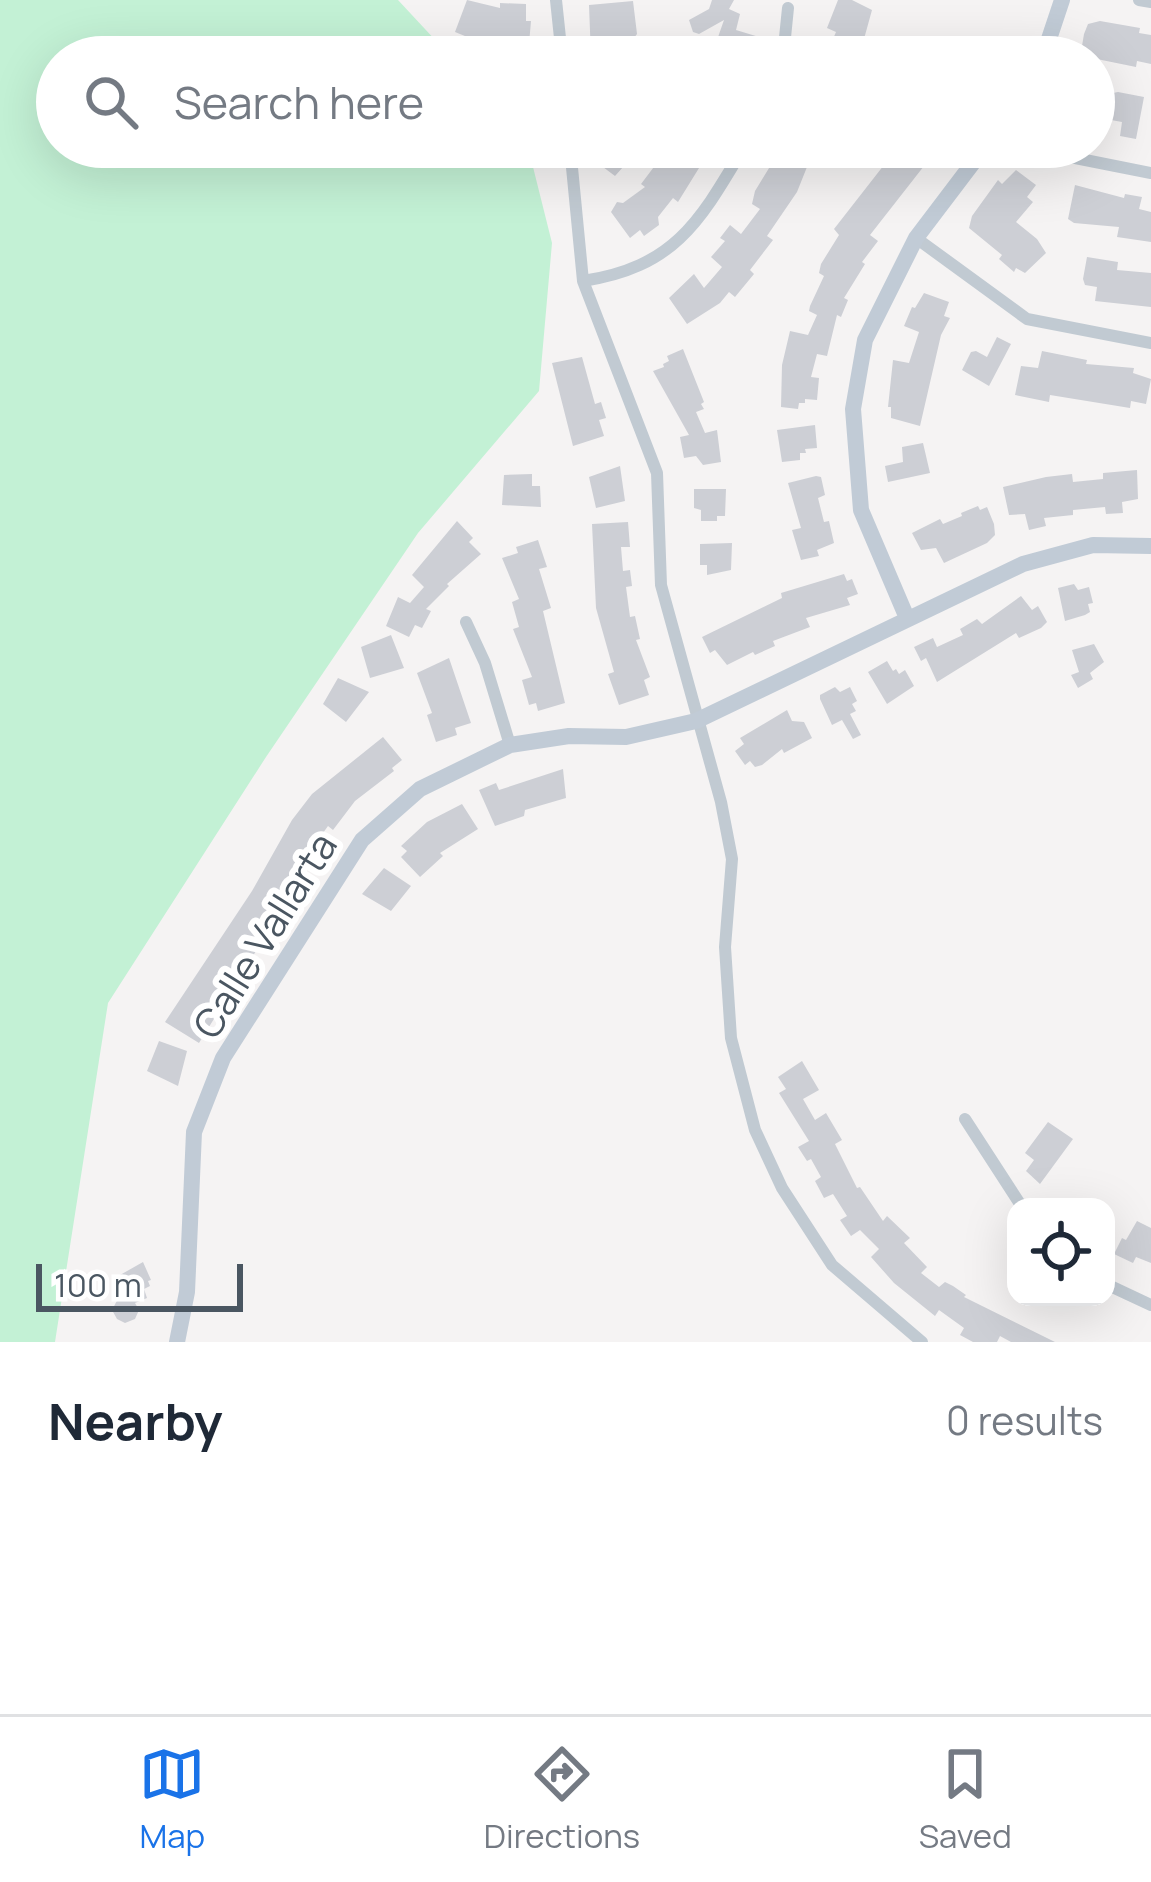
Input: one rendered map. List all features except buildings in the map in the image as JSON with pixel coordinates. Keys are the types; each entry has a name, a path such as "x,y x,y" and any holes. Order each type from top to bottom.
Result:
{"street":[{"path":"556,0 560,36"},
{"path":"1049,36 1062,0"},
{"path":"1139,0 1151,2"},
{"path":"787,36 788,8"},
{"path":"1115,166 1151,173"},
{"path":"572,168 583,281 657,473 661,585 721,802 732,860 725,947 731,1038 755,1130 782,1188 832,1264 922,1342"},
{"path":"583,281 658,259 708,206 731,168"},
{"path":"907,618 861,510 854,409 865,340 916,238 969,168"},
{"path":"916,238 1027,319 1151,343"},
{"name":"Calle Vallarta","path":"177,1342 187,1292 194,1132 224,1058 362,840 419,789 510,745 569,736 626,737 696,721 1023,564 1094,545 1151,546"},
{"path":"466,622 485,663 510,745"},
{"path":"965,1118 1016,1198"},
{"path":"1115,1288 1151,1305"}],"green space":[{"path":"0,0 398,0 431,36 36,36 36,168 533,168 552,243 539,391 418,533 108,1003 55,1342 0,1342"}]}
